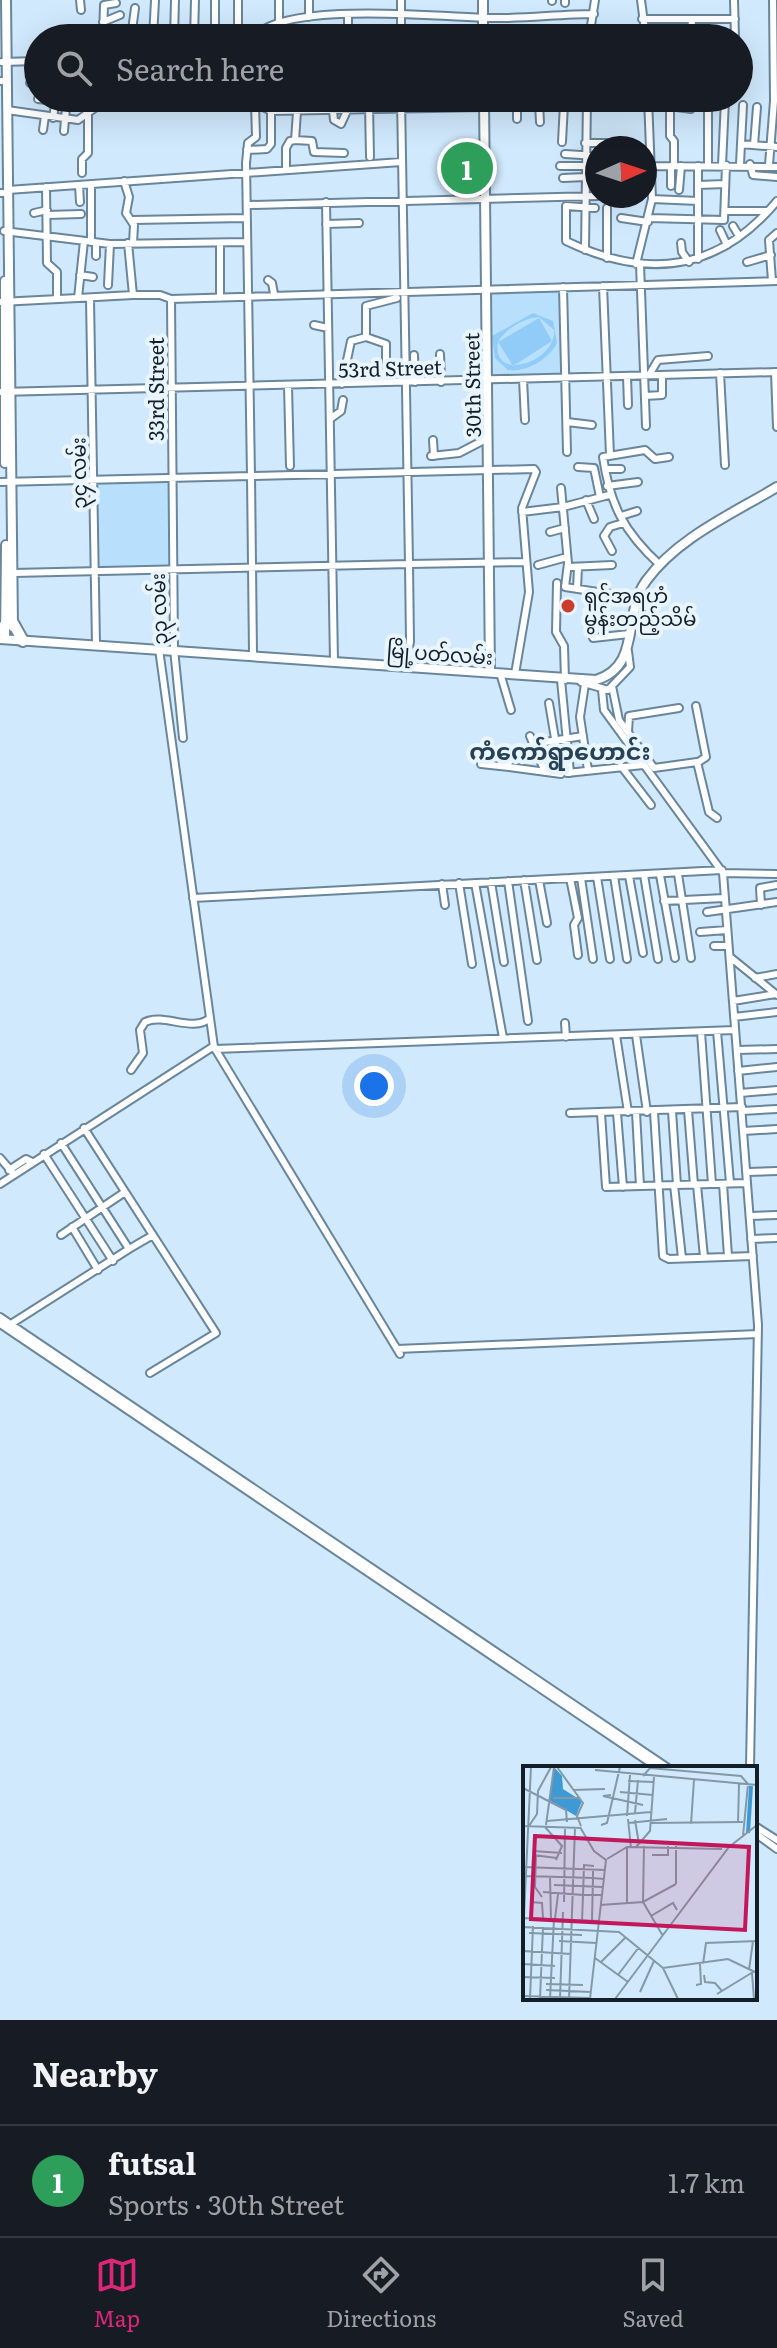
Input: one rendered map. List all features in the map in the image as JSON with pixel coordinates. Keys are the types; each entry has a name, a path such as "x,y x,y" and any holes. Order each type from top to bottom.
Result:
{"main road":[{"path":"3,0 7,110 3,120"},
{"path":"483,0 483,24"},
{"path":"4,62 1,81 6,231 4,392 9,634"},
{"name":"30th Street","path":"484,112 489,562 495,672"},
{"path":"5,482 13,573 10,589"},
{"path":"628,651 629,630 637,598 660,565 684,544 777,487"},
{"name":"မြို့ပတ်လမ်း","path":"9,634 96,645 495,672 582,682 608,676 622,665 628,651"}],"street":[{"path":"80,0 81,10"},
{"path":"154,24 155,0"},
{"path":"174,24 175,0"},
{"path":"194,24 195,0"},
{"path":"215,0 215,24"},
{"path":"238,0 238,24"},
{"path":"279,0 279,18"},
{"path":"309,0 309,17"},
{"path":"401,0 401,24"},
{"path":"592,24 595,0"},
{"path":"641,0 643,24"},
{"path":"734,0 735,24"},
{"path":"657,168 740,164 773,166 776,24 773,0"},
{"path":"116,3 103,2 103,22 120,15"},
{"path":"133,24 135,8"},
{"path":"270,24 279,18 348,14 483,18 594,14"},
{"path":"348,14 348,24"},
{"path":"300,18 300,24"},
{"path":"642,19 735,19"},
{"path":"692,19 692,24"},
{"path":"4,62 24,61"},
{"path":"754,145 757,107"},
{"path":"7,110 68,120 84,117 89,112"},
{"path":"43,130 51,112"},
{"path":"67,112 68,131"},
{"path":"82,112 88,153 81,161 82,173"},
{"path":"253,654 246,218 250,205 246,173 248,143 256,137 255,112"},
{"path":"247,150 270,146 271,112"},
{"path":"295,140 297,112"},
{"path":"333,112 334,120 341,124 347,112"},
{"path":"369,112 370,157"},
{"path":"401,112 405,291 411,382"},
{"path":"517,112 517,119"},
{"path":"539,112 540,122"},
{"path":"562,142 564,112"},
{"path":"585,136 587,112"},
{"path":"648,112 648,136"},
{"path":"671,112 679,190"},
{"path":"706,112 708,166"},
{"path":"621,218 698,222 724,220 725,112"},
{"path":"740,164 743,112"},
{"path":"28,113 28,121"},
{"path":"286,169 286,148 290,141 312,141 316,153 344,153"},
{"path":"741,144 774,146"},
{"path":"565,154 585,156"},
{"path":"4,192 401,162"},
{"path":"750,164 753,175 777,177"},
{"path":"560,166 585,172"},
{"path":"671,186 675,166"},
{"path":"698,166 698,259"},
{"path":"563,178 585,172"},
{"path":"124,181 129,200 126,213 133,220 246,218"},
{"path":"78,298 80,275 90,242 91,184"},
{"path":"698,185 725,184"},
{"path":"67,185 67,197"},
{"path":"79,185 80,202"},
{"path":"46,187 47,263 57,272 57,299"},
{"path":"250,205 585,195"},
{"path":"657,197 710,200"},
{"path":"585,207 566,206 565,240 607,258 638,264 698,259 741,235 777,201"},
{"path":"326,202 334,661"},
{"path":"585,250 586,208"},
{"path":"607,208 607,258"},
{"path":"646,426 647,375 638,264 650,208"},
{"path":"725,211 768,211"},
{"path":"34,213 81,214"},
{"path":"133,220 133,295"},
{"path":"326,224 359,223"},
{"path":"734,225 741,235"},
{"path":"720,230 727,245"},
{"path":"6,231 110,244 247,242"},
{"path":"5,302 133,295 160,295 171,299 220,298 328,292 775,281 769,240 777,233"},
{"path":"90,242 96,256"},
{"path":"681,243 682,252 689,262"},
{"path":"108,285 110,244"},
{"path":"220,244 220,298"},
{"path":"747,262 771,255"},
{"path":"80,275 93,277"},
{"path":"268,280 274,294"},
{"path":"603,286 610,455"},
{"path":"563,287 567,452"},
{"path":"366,337 366,306 397,298"},
{"name":"၃၄ လမ်း","path":"90,299 96,645"},
{"name":"33rd Street","path":"170,479 171,299"},
{"path":"314,325 328,328"},
{"path":"342,384 351,341 366,337 386,344 386,369"},
{"path":"440,354 441,382"},
{"path":"405,666 410,642 408,473 414,355"},
{"path":"647,375 658,360 708,356"},
{"path":"776,372 777,427"},
{"name":"53rd Street","path":"4,392 776,372"},
{"path":"720,373 725,465"},
{"path":"645,396 662,395 662,375"},
{"path":"627,376 628,405"},
{"path":"523,379 525,420"},
{"path":"288,386 290,466"},
{"path":"330,419 341,411 343,400"},
{"path":"567,422 592,425"},
{"path":"433,440 433,456 459,453 488,438"},
{"path":"660,565 633,541 609,495 603,455 645,450 655,459 669,457"},
{"path":"578,467 594,468 600,497"},
{"path":"605,469 621,469"},
{"path":"5,482 536,470 522,512 526,617 515,674"},
{"name":"၃၃ လမ်း","path":"170,479 174,649 183,738"},
{"path":"607,486 638,482"},
{"path":"561,488 568,567 565,587 637,598"},
{"path":"522,512 563,507 609,495"},
{"path":"586,500 594,519"},
{"path":"595,541 604,536 610,527 637,511"},
{"path":"550,532 565,528"},
{"path":"604,536 612,551"},
{"path":"538,565 567,557"},
{"path":"646,582 652,557"},
{"path":"13,573 526,562"},
{"path":"568,567 612,565"},
{"path":"577,589 578,567"},
{"path":"557,583 556,632 564,646 563,680 570,773"},
{"path":"593,638 681,623"},
{"path":"159,649 215,1047 399,1351 758,1334"},
{"path":"588,770 581,707 582,682 602,690 612,686 630,667 628,651"},
{"path":"495,672 511,710"},
{"path":"612,686 619,720 654,768 697,763 706,757 696,706"},
{"path":"602,690 604,710 722,872 758,1334 750,1766"},
{"path":"549,703 561,774"},
{"path":"628,732 629,716 679,708"},
{"path":"530,736 545,772"},
{"path":"509,764 534,747 554,739 583,736"},
{"path":"504,752 509,764"},
{"path":"697,763 709,812 714,812 717,818"},
{"path":"481,764 509,764 561,774 643,765"},
{"path":"621,766 651,805"},
{"path":"699,838 709,835"},
{"path":"193,898 614,876 722,872 777,874"},
{"path":"678,874 691,958"},
{"path":"644,875 658,959"},
{"path":"660,875 675,958"},
{"path":"614,876 627,959"},
{"path":"629,876 643,953"},
{"path":"597,877 610,959"},
{"path":"570,878 578,918 574,925 578,955"},
{"path":"581,878 593,959"},
{"path":"524,880 537,960"},
{"path":"539,880 547,923"},
{"path":"508,881 528,1021"},
{"path":"491,882 504,962"},
{"path":"459,883 472,964"},
{"path":"475,883 503,1038"},
{"path":"442,884 445,905"},
{"path":"761,905 760,888 777,885"},
{"path":"664,901 724,898"},
{"path":"707,912 777,902"},
{"path":"700,932 727,930"},
{"path":"714,946 728,946"},
{"path":"729,956 776,994"},
{"path":"755,978 777,974"},
{"path":"733,1001 776,994"},
{"path":"734,1017 777,1012"},
{"path":"131,1070 143,1053 140,1030 145,1022 162,1019 202,1023 210,1018"},
{"path":"565,1023 566,1037"},
{"path":"0,1184 12,1172 215,1047 735,1030"},
{"path":"717,1031 728,1256"},
{"path":"701,1032 712,1184"},
{"path":"616,1035 628,1112"},
{"path":"636,1035 650,1112 663,1256 753,1256"},
{"path":"738,1050 777,1049"},
{"path":"738,1071 777,1067"},
{"path":"740,1093 777,1090"},
{"path":"570,1113 777,1109"},
{"path":"688,1110 704,1257"},
{"path":"672,1111 682,1258"},
{"path":"636,1112 640,1186"},
{"path":"601,1113 606,1187 747,1183"},
{"path":"617,1113 623,1187"},
{"path":"84,1128 216,1333 150,1373"},
{"path":"743,1131 777,1129"},
{"path":"61,1143 129,1249"},
{"path":"44,1154 113,1261"},
{"path":"0,1158 12,1172"},
{"path":"747,1172 777,1171"},
{"path":"61,1235 125,1192"},
{"path":"750,1216 777,1215"},
{"path":"72,1227 98,1270"},
{"path":"11,1324 153,1235"},
{"path":"751,1239 777,1238"},
{"path":"0,1317 665,1766"},
{"path":"0,1324 655,1766"},
{"path":"757,1827 777,1840"},
{"path":"757,1834 777,1849"}],"shaded area":[{"path":"560,288 564,375 492,374 488,291"},
{"path":"533,313 553,321 557,343 536,364 508,370 495,358 492,336","holes":["539,317 554,330 546,351 536,359 513,366 504,362 499,355 498,342 516,325"]},
{"path":"539,318 552,341 512,365 498,342"},
{"path":"169,482 169,565 98,569 96,484"}],"place":[{"name":"futsal","path":"467,168"},
{"name":"ရှင်အရဟံ မွန်းတည့်သိမ်","path":"568,606"}],"district":[{"name":"ကံကော်ရွာဟောင်း","path":"560,749"}]}
